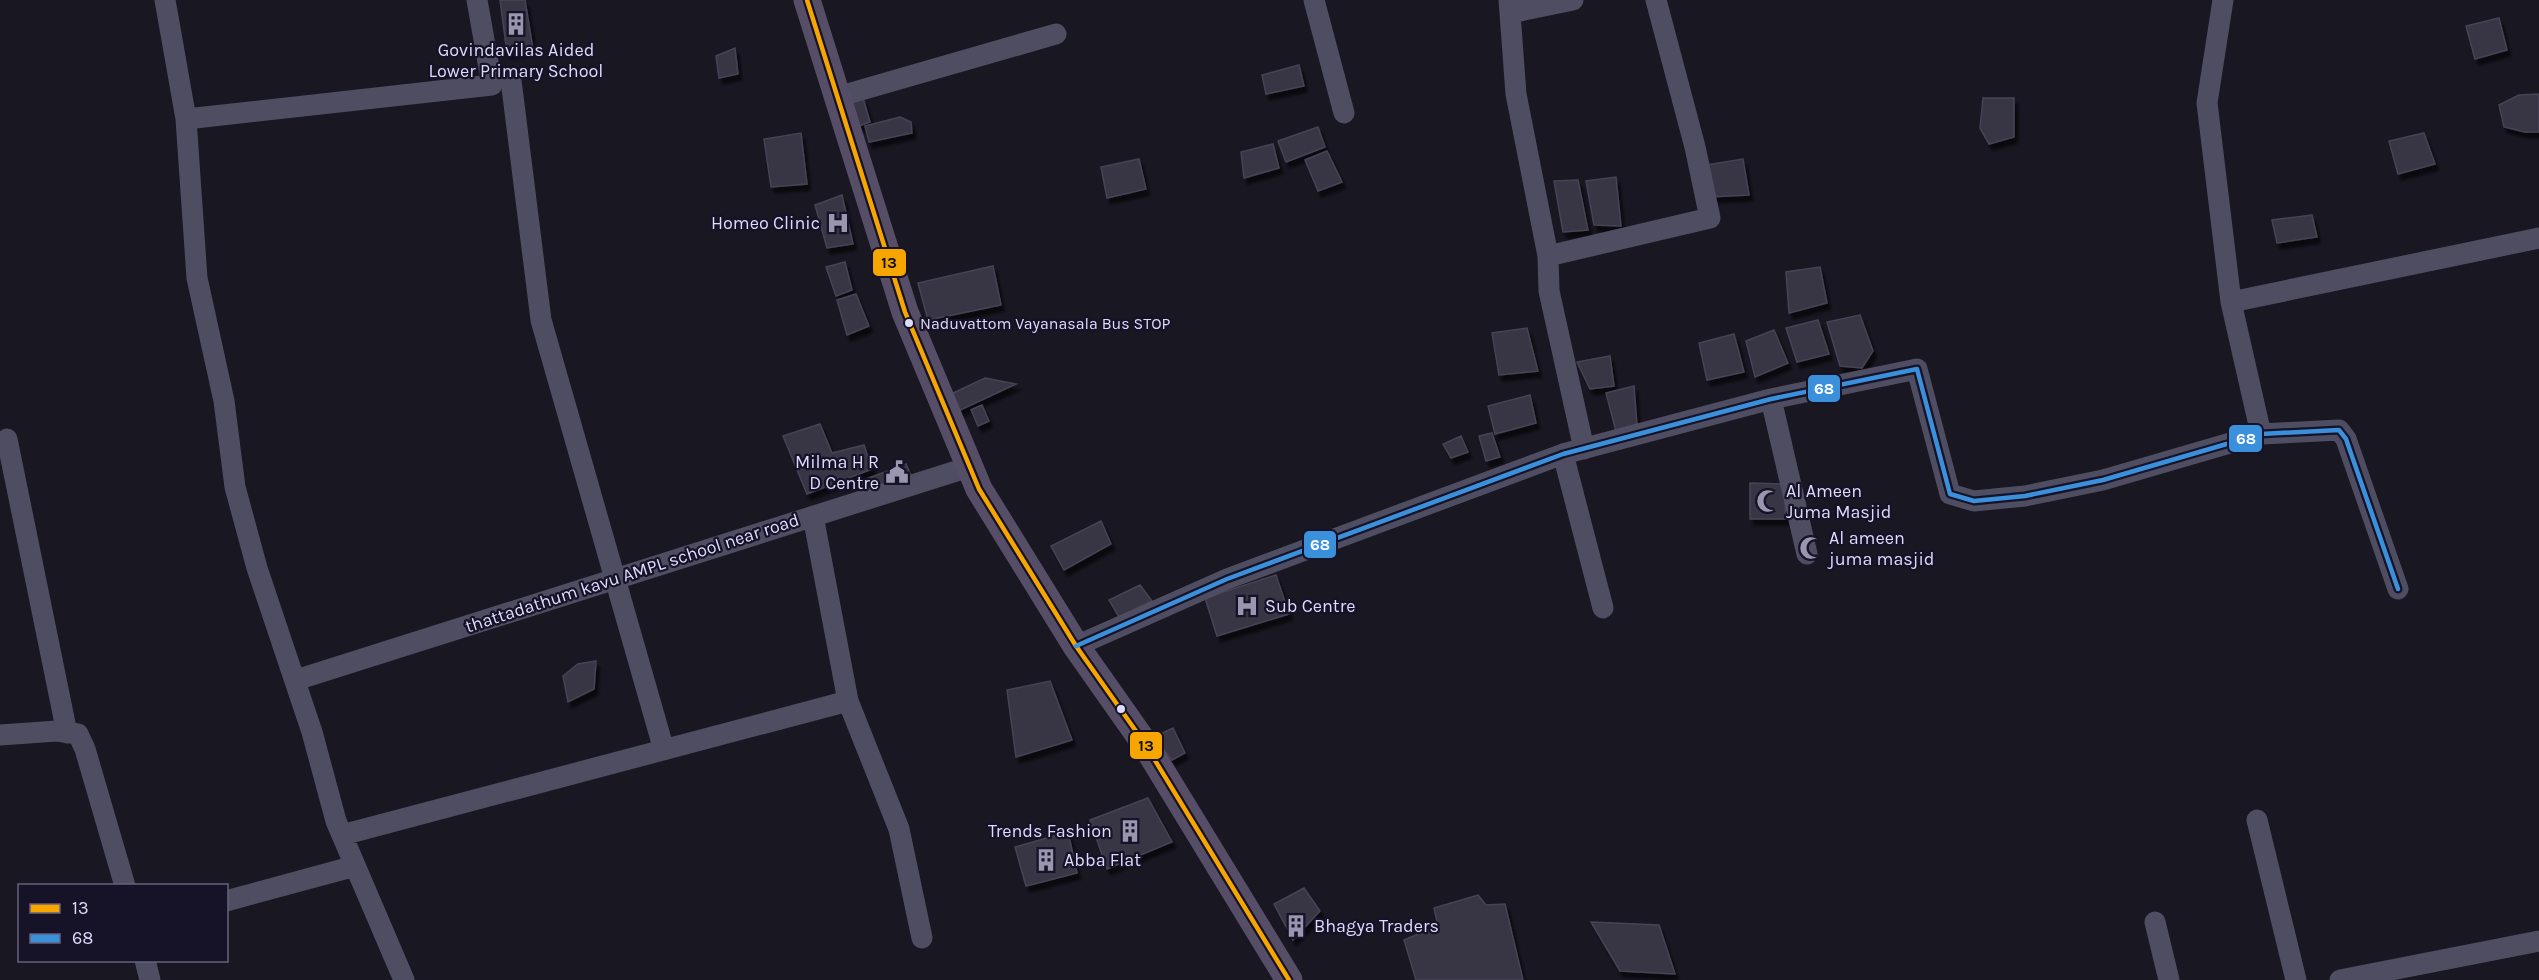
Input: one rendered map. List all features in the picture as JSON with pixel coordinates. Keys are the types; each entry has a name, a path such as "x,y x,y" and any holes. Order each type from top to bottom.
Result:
{"main road":[{"path":"807,0 905,312 979,489 1076,646 1145,744 1289,980"}],"street":[{"path":"165,0 186,119 197,278 224,401 235,487 257,568 296,680 336,821 404,980"},
{"path":"186,119 492,85 477,0"},
{"path":"1314,0 1344,113"},
{"path":"1573,0 1509,7 1516,93 1548,256 1549,291 1574,452 1603,608"},
{"path":"1548,256 1710,218 1692,136 1656,0"},
{"path":"2223,0 2207,103 2231,302 2261,434"},
{"path":"837,97 1056,34"},
{"path":"512,80 541,320 664,750"},
{"path":"2231,302 2539,238"},
{"path":"1076,646 1227,579 1574,452 1771,399 1917,369 1950,494 1974,501 2025,496 2103,480 2261,434 2339,430 2346,439 2398,589"},
{"path":"1771,399 1807,554"},
{"path":"7,439 68,733"},
{"name":"thattadathum kavu AMPL school near road","path":"296,680 969,466"},
{"path":"813,516 848,701 899,829 922,938"},
{"path":"342,835 848,701"},
{"path":"0,735 57,731 78,734 85,749 125,884"},
{"path":"2257,820 2296,980"},
{"path":"228,900 356,866"},
{"path":"2155,922 2169,980"},
{"path":"2340,980 2539,941"},
{"path":"146,962 150,980"}],"building":[{"name":"Govindavilas Aided Lower Primary School","path":"500,0 525,0 533,49 507,53"},
{"path":"2499,18 2507,50 2475,59 2466,26"},
{"path":"735,48 738,74 719,78 716,56"},
{"path":"1299,65 1304,86 1266,94 1262,75"},
{"path":"2539,94 2539,132 2525,132 2504,127 2499,105 2519,95"},
{"path":"863,98 870,122 859,126 851,101"},
{"path":"1983,98 2014,98 2014,137 1989,144 1980,128"},
{"path":"900,117 911,122 912,133 869,142 865,126"},
{"path":"1318,127 1325,147 1286,162 1278,141"},
{"path":"801,133 807,184 771,187 764,139"},
{"path":"2424,133 2435,164 2398,174 2389,141"},
{"path":"1273,144 1279,168 1244,178 1241,152"},
{"path":"1327,151 1342,182 1318,191 1305,160"},
{"path":"1139,159 1146,189 1107,198 1101,167"},
{"path":"1743,159 1749,195 1708,197 1699,166"},
{"path":"1616,177 1621,226 1594,225 1586,181"},
{"path":"1578,180 1588,230 1563,232 1554,181"},
{"path":"842,195 853,244 827,248 815,205"},
{"path":"2312,215 2317,237 2277,243 2272,220"},
{"path":"845,262 852,290 836,296 826,267"},
{"path":"993,266 1001,305 928,320 918,283"},
{"path":"1820,267 1827,303 1789,313 1786,272"},
{"path":"856,294 869,326 847,335 837,300"},
{"path":"1860,315 1873,351 1862,368 1840,366 1827,322"},
{"path":"1818,320 1829,354 1797,362 1786,328"},
{"path":"1527,328 1538,371 1499,375 1492,333"},
{"path":"1774,330 1788,363 1755,377 1746,341"},
{"path":"1734,334 1744,372 1707,380 1699,343"},
{"path":"1610,356 1614,386 1590,389 1577,362"},
{"path":"985,378 1016,384 954,413 949,395"},
{"path":"1634,386 1637,426 1616,431 1606,393"},
{"path":"1530,395 1536,423 1495,434 1488,406"},
{"path":"982,405 989,421 978,426 971,410"},
{"path":"820,424 832,453 864,445 872,469 807,494 783,436"},
{"path":"1492,433 1500,457 1486,461 1479,436"},
{"path":"1461,436 1468,452 1451,458 1443,444"},
{"name":"Milma H R D Centre","path":"906,464 914,482 868,496 861,481"},
{"name":"Al Ameen Juma Masjid","path":"1750,483 1786,484 1785,519 1750,519"},
{"path":"1101,521 1111,544 1064,570 1051,546"},
{"name":"Sub Centre","path":"1276,575 1289,614 1217,636 1205,598"},
{"path":"1140,585 1152,601 1119,617 1109,600"},
{"path":"596,661 594,689 568,702 563,676 578,664"},
{"path":"1050,681 1072,740 1016,757 1007,690"},
{"path":"1173,728 1185,753 1172,760 1154,737"},
{"name":"Trends Fashion","path":"1148,798 1172,842 1107,869 1090,820"},
{"name":"Abba Flat","path":"1068,832 1077,873 1026,886 1015,847"},
{"name":"Bhagya Traders","path":"1304,888 1320,911 1293,940 1274,904"},
{"path":"1478,895 1486,905 1505,904 1523,980 1416,980 1404,940 1438,926 1434,908"},
{"path":"1591,922 1659,925 1675,974 1620,971"}],"transit line":[{"name":"13","path":"807,0 905,312 979,489 1076,646 1145,744 1289,980"},
{"name":"68","path":"1076,646 1227,579 1563,454 1771,399 1917,369 1950,494 1974,501 2025,496 2103,480 2261,434 2339,430 2346,439 2398,589"}],"place":[{"name":"Govindavilas Aided Lower Primary School","path":"516,24"},
{"name":"Homeo Clinic","path":"838,223"},
{"name":"Naduvattom Vayanasala Bus STOP","path":"909,323"},
{"name":"Milma H R D Centre","path":"897,472"},
{"name":"Al Ameen Juma Masjid","path":"1768,501"},
{"name":"Al ameen juma masjid","path":"1811,548"},
{"name":"Sub Centre","path":"1247,606"},
{"name":"Trends Fashion","path":"1130,831"},
{"name":"Abba Flat","path":"1046,860"},
{"name":"Bhagya Traders","path":"1296,926"}]}
